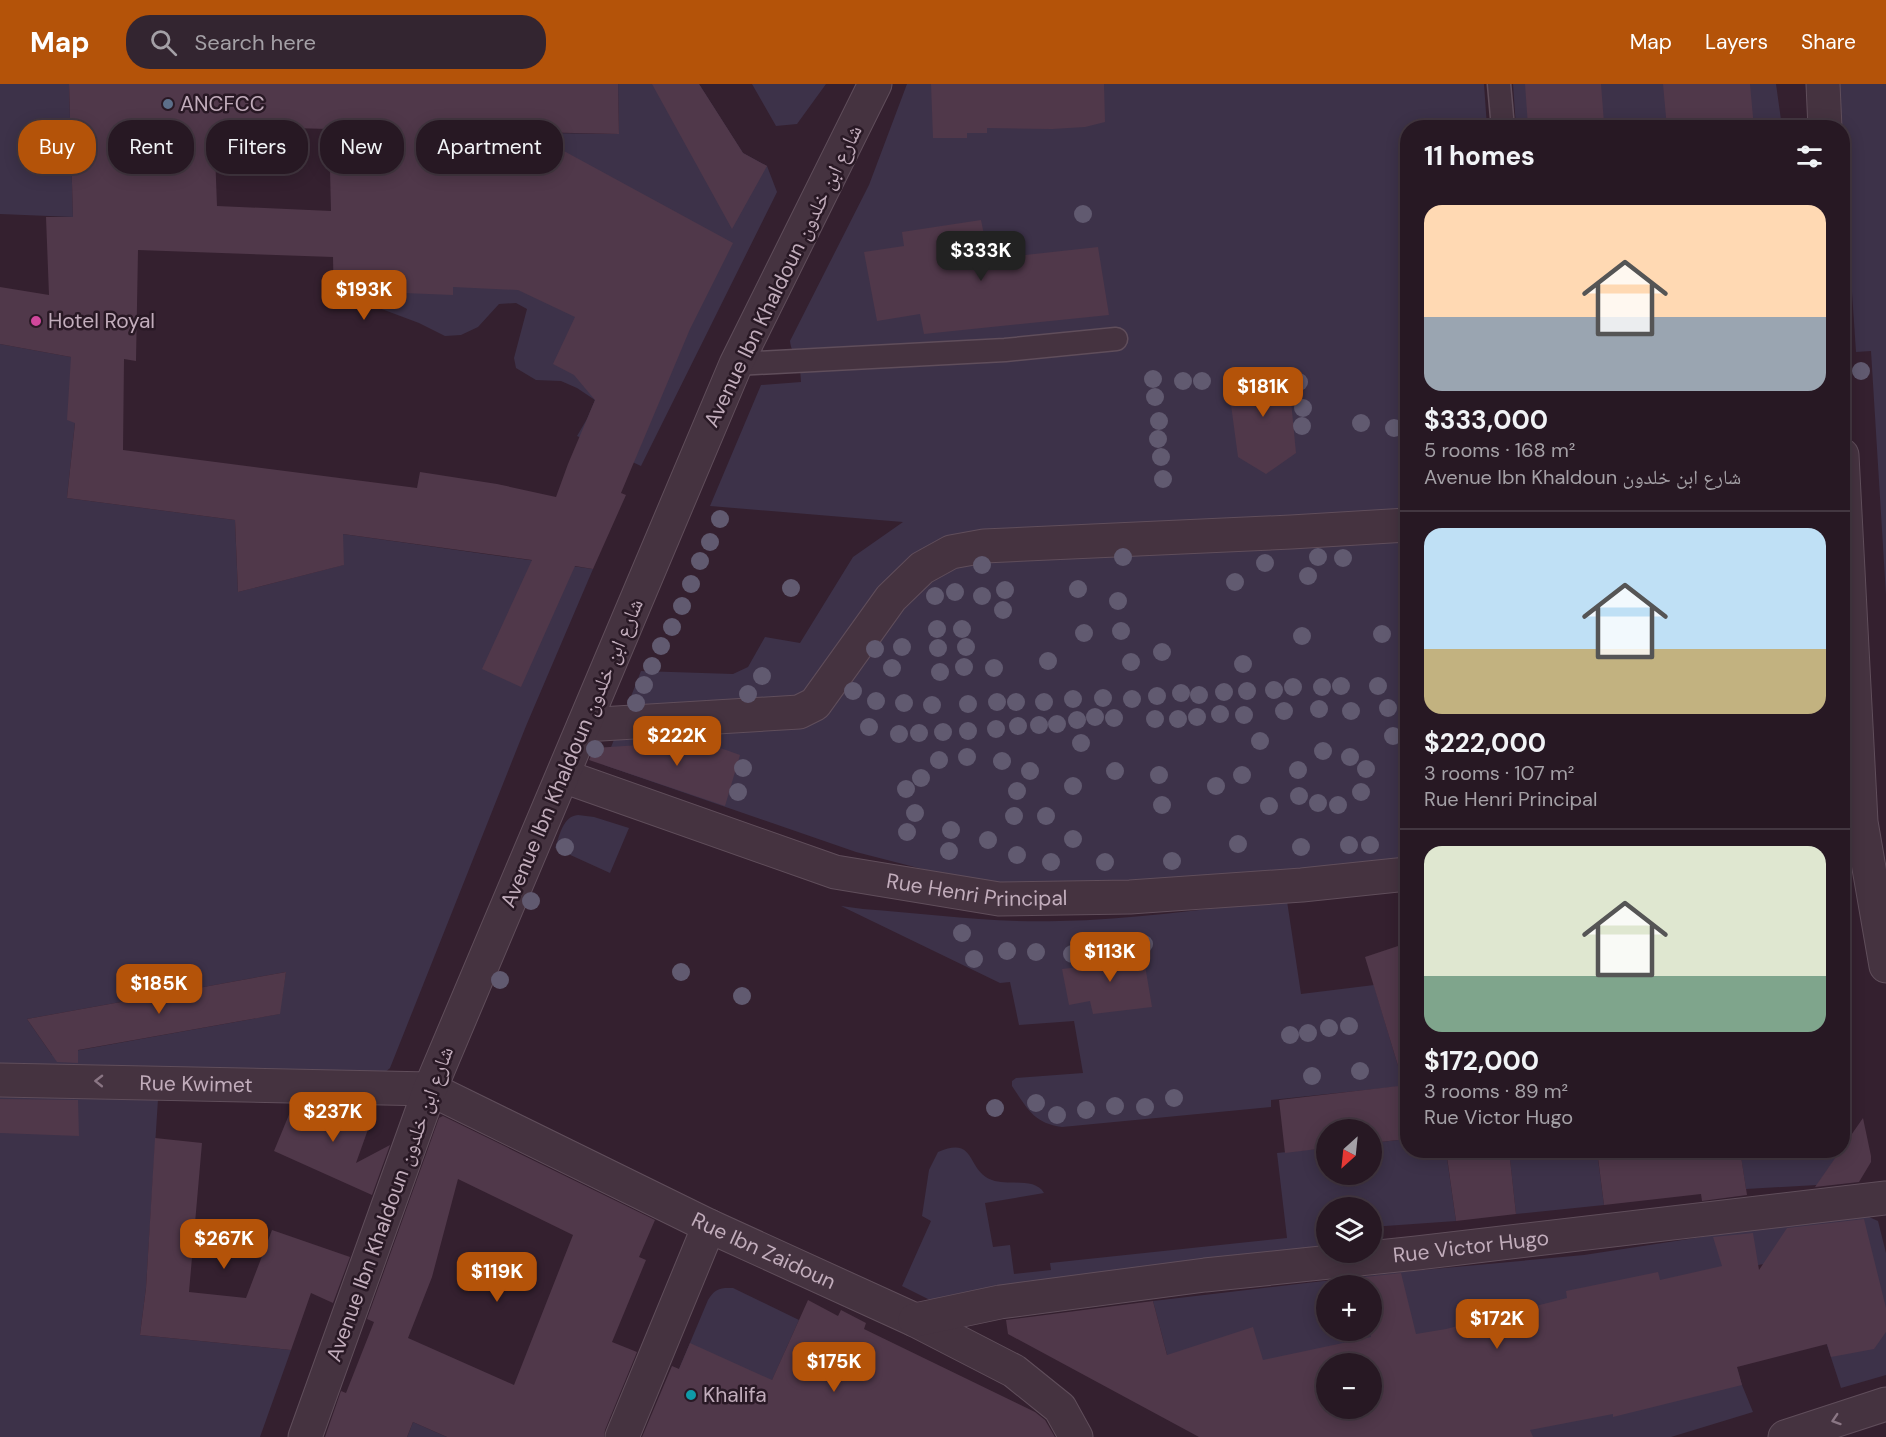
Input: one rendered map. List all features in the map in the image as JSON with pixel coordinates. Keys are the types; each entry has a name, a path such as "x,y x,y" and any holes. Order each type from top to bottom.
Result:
{"street":[{"name":"Avenue Ibn Khaldoun شارع ابن خلدون","path":"305,1437 430,1089 736,364 875,84"},
{"path":"1823,84 1825,120"},
{"path":"584,725 799,712 815,704 891,598 922,568 951,552 984,546 1400,525"},
{"name":"Rue Henri Principal","path":"563,776 835,872 999,899 1130,897 1302,885 1400,875"},
{"path":"1850,782 1851,823 1886,966"},
{"name":"Rue Kwimet","path":"0,1080 430,1089"},
{"name":"Rue Ibn Zaidoun","path":"430,1089 709,1226 915,1320 1014,1371 1060,1408 1076,1437"},
{"name":"Rue Victor Hugo","path":"915,1320 1000,1302 1193,1276 1417,1253 1886,1198"},
{"path":"622,1437 709,1226"},
{"path":"1785,1437 1886,1404"}],"lane":[{"path":"1499,84 1502,120"},
{"path":"736,364 1005,351 1116,339"}],"shaded area":[{"path":"0,84 69,84 70,120 18,120 18,174 72,174 73,217 0,214"},
{"path":"618,84 699,84 743,153 767,166 777,192 641,466 577,436 595,400 561,381 536,380 516,368 514,358 527,309 516,303 499,304 478,327 461,335 445,336 419,323 379,308 377,214 501,174 563,174 563,133 619,134"},
{"path":"752,84 826,84 797,124 776,126"},
{"path":"907,84 1484,84 1487,120 1400,120 1400,864 1156,884 1015,885 934,872 856,852 604,765 641,671 733,674 748,667 765,637 800,643 853,557 903,522 710,506 761,385 801,382 799,355 792,349 790,341 869,185"},
{"path":"1513,84 1776,84 1781,120 1516,120"},
{"path":"1838,84 1886,84 1886,595 1871,351 1856,352 1850,263 1850,120 1840,120"},
{"path":"0,344 71,357 75,423 67,498 235,520 238,592 343,565 343,534 593,569 526,726 390,1068 382,1075 0,1068","holes":["286,972 279,1014 52,1055 27,1019"]},
{"path":"578,815 594,817 629,828 610,873 555,848 565,822"},
{"path":"1287,901 1301,994 1374,985 1400,1073 1400,1086 1271,1100 1271,1107 1062,1127 1052,1125 1032,1113 1012,1086 1012,1081 1016,1078 1083,1073 1074,1021 1019,1025 1010,982 1000,983 841,906 1035,921 1145,916"},
{"path":"0,1097 158,1099 146,1288 140,1335 291,1350 260,1437 0,1437"},
{"path":"1400,1140 1400,1158 1447,1158 1456,1221 1382,1226 1382,1197 1316,1197 1316,1253 930,1300 902,1286 931,1221 922,1216 929,1170 938,1152 959,1148 970,1156 984,1176 998,1182 1028,1183 1040,1188 1044,1193 985,1203 993,1247 1010,1245 1014,1274 1051,1270 1050,1263 1287,1238 1277,1153 1316,1149 1316,1185 1382,1185 1382,1142"},
{"path":"1510,1158 1598,1158 1604,1205 1516,1214"},
{"path":"1741,1158 1836,1158 1817,1185 1746,1189"},
{"path":"1869,1217 1878,1221 1886,1253 1886,1375 1841,1388 1797,1253 1775,1262 1709,1274 1742,1385 1753,1412 1671,1437 1401,1437 1382,1391 1382,1353 1316,1353 1316,1368 1184,1420 1153,1301 1316,1282 1316,1341 1382,1341 1382,1275 1375,1275 1584,1255 1787,1224"},
{"path":"733,1288 799,1320 761,1405 679,1369 708,1300 715,1291"},
{"path":"413,1422 447,1437 407,1437"}],"building":[{"path":"69,84 618,84 619,134 563,133 563,120 416,120 416,174 563,174 563,150 733,243 690,329 621,493 626,495 593,569 575,566 521,687 482,669 532,560 343,534 344,565 238,592 235,520 67,498 75,423 67,420 71,357 0,344 0,287 49,295 46,217 73,217 72,174 96,174 96,120 70,120","holes":["138,250 333,257 334,308 379,308 379,292 453,295 453,287 518,290 575,317 553,364 574,375 595,400 556,497 497,484 420,472 417,488 123,450 124,359 136,361"]},
{"path":"652,84 699,84 743,153 767,166 732,229"},
{"path":"931,84 1104,84 1105,122 1085,127 1052,129 987,128 987,133 967,133 967,138 933,138"},
{"path":"1525,84 1601,84 1604,120 1528,120"},
{"path":"1663,84 1750,84 1753,120 1666,120"},
{"path":"981,220 989,259 1098,247 1109,315 924,334 920,314 877,321 864,252 904,246 902,232"},
{"path":"1288,369 1296,453 1266,474 1238,457 1227,375"},
{"path":"701,741 740,755 725,806 589,760 594,748"},
{"path":"1400,945 1400,1069 1399,1069 1365,957"},
{"path":"1125,950 1126,955 1143,953 1152,1007 1093,1014 1090,1001 1069,1005 1062,969 1088,966 1086,955"},
{"path":"286,972 280,1014 78,1050 78,1063 57,1062 27,1019"},
{"path":"1400,1086 1400,1140 1382,1142 1382,1119 1316,1119 1316,1149 1285,1153 1279,1100"},
{"path":"0,1099 78,1100 79,1136 0,1133"},
{"path":"293,1105 376,1107 356,1163 390,1145 372,1195 274,1151"},
{"path":"443,1116 655,1220 639,1257 646,1260 612,1342 637,1352 604,1437 447,1437 413,1422 407,1437 325,1437 341,1391 346,1393 374,1322 367,1319 439,1118","holes":["458,1179 573,1235 514,1385 408,1338 432,1277"]},
{"path":"1863,1118 1871,1162 1859,1182 1815,1187 1835,1158 1850,1158 1850,1137"},
{"path":"155,1138 202,1143 189,1292 246,1298 272,1230 350,1257 333,1303 311,1293 291,1350 140,1335 146,1288"},
{"path":"1447,1158 1510,1158 1516,1214 1456,1221"},
{"path":"1598,1158 1741,1158 1747,1195 1702,1201 1701,1194 1604,1205"},
{"path":"1864,1219 1886,1308 1886,1332 1874,1349 1831,1357 1827,1344 1737,1367 1742,1385 1613,1417 1613,1414 1530,1430 1533,1437 1199,1437 1008,1334 1006,1320 1153,1301 1167,1355 1253,1327 1263,1360 1352,1341 1382,1341 1382,1275 1401,1273 1416,1334 1446,1329 1567,1298 1566,1291 1658,1272 1660,1280 1722,1266 1713,1237 1753,1233 1759,1270 1787,1228"},
{"path":"808,1300 838,1316 841,1310 866,1323 864,1329 1035,1412 1045,1420 1055,1437 642,1437 672,1366 679,1369 690,1343 772,1380"}],"place":[{"name":"ANCFCC","path":"168,104"},
{"name":"Hotel Royal","path":"36,321"},
{"name":"Khalifa","path":"691,1395"}]}
